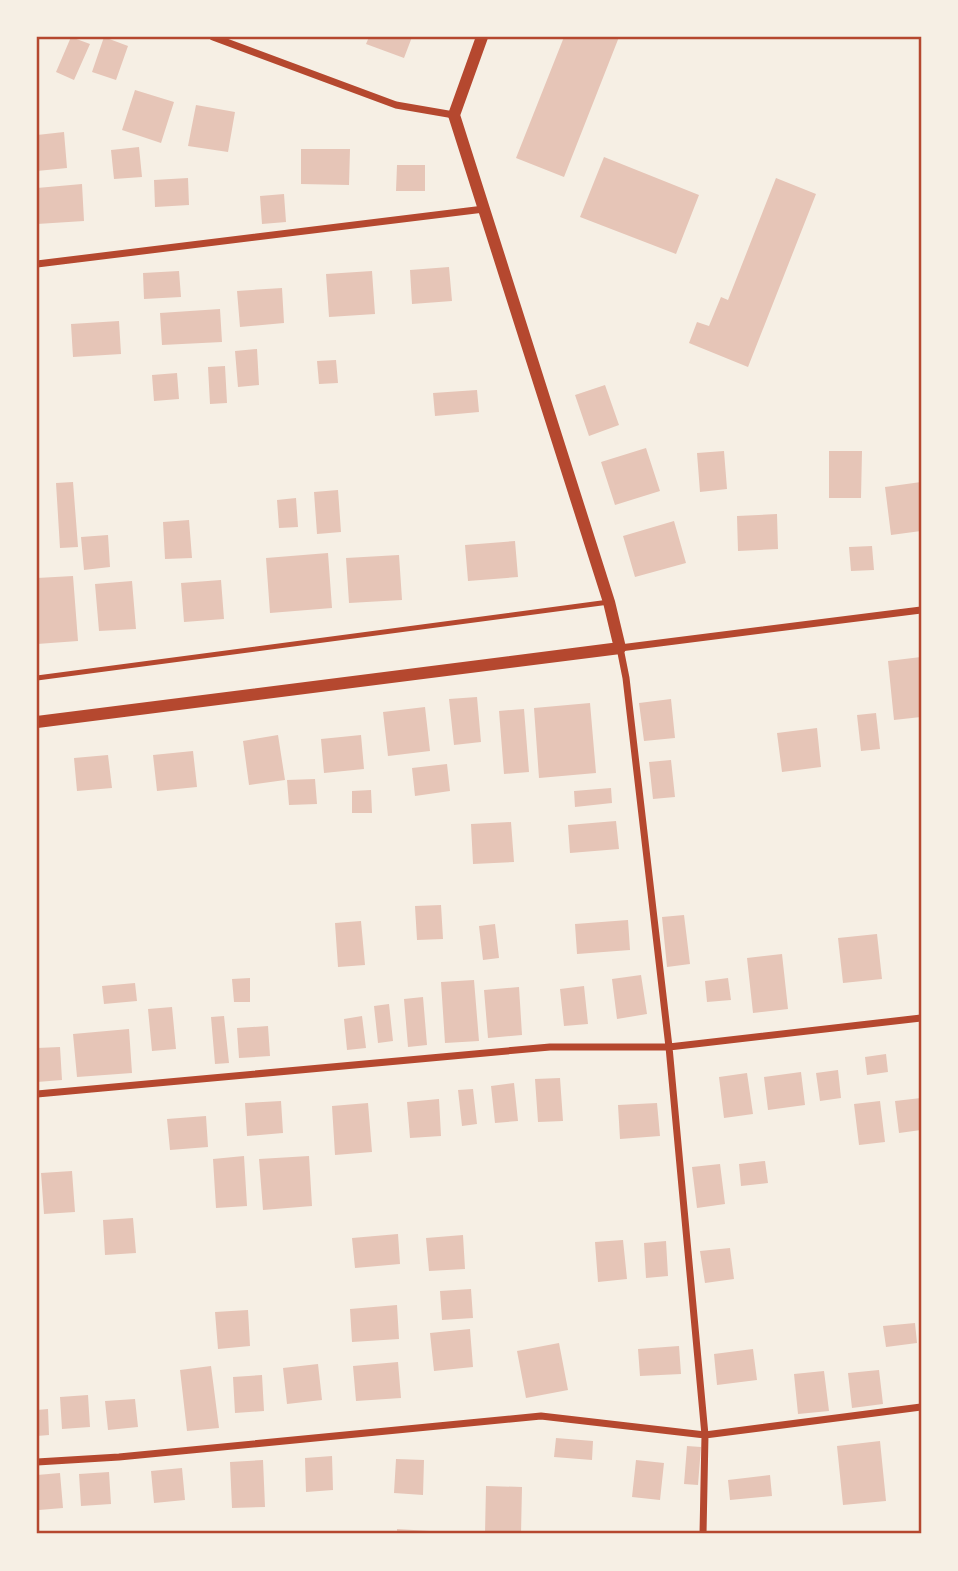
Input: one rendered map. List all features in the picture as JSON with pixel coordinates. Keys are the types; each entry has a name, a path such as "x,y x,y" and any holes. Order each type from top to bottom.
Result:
{"street":[{"path":"213,37 396,105 454,115"},
{"path":"482,37 454,115 609,602 626,678 669,1047 705,1435 703,1534"},
{"path":"37,264 484,209"},
{"path":"37,722 921,610"},
{"path":"37,1094 550,1046 669,1047 921,1018"},
{"path":"37,1462 119,1457 541,1416 705,1435 921,1407"}],"lane":[{"path":"37,678 609,602"}],"building":[{"path":"71,37 90,44 74,80 56,72"},
{"path":"104,37 128,46 116,80 92,72"},
{"path":"369,37 412,37 404,58 366,44"},
{"path":"564,37 619,37 564,177 516,158"},
{"path":"135,90 174,102 161,143 122,130"},
{"path":"196,105 235,112 228,152 188,146"},
{"path":"64,132 67,168 37,171 37,135"},
{"path":"139,147 142,177 114,179 111,150"},
{"path":"301,149 350,149 349,185 301,184"},
{"path":"604,157 699,195 676,254 580,217"},
{"path":"397,165 425,165 425,191 396,191"},
{"path":"188,178 189,205 155,207 154,180"},
{"path":"776,178 816,194 748,367 689,343 697,322 709,326 721,297 728,300"},
{"path":"82,184 84,221 37,224 37,188"},
{"path":"284,194 286,222 262,224 260,196"},
{"path":"449,267 452,301 412,304 410,270"},
{"path":"179,271 181,297 144,299 143,273"},
{"path":"372,271 375,314 329,317 326,274"},
{"path":"282,288 284,323 240,327 237,291"},
{"path":"220,309 222,342 162,345 160,313"},
{"path":"119,321 121,354 73,357 71,324"},
{"path":"257,349 259,385 238,387 235,351"},
{"path":"336,360 338,383 319,384 317,361"},
{"path":"225,366 227,403 210,404 208,367"},
{"path":"177,373 179,399 154,401 152,375"},
{"path":"605,385 619,425 589,436 575,395"},
{"path":"477,390 479,412 435,416 433,393"},
{"path":"646,448 660,491 615,505 601,462"},
{"path":"724,451 727,489 700,492 697,453"},
{"path":"829,451 862,451 861,498 829,498"},
{"path":"73,482 78,547 60,548 56,483"},
{"path":"921,482 921,531 891,535 885,487"},
{"path":"338,490 341,532 317,534 314,492"},
{"path":"296,498 298,527 279,528 277,500"},
{"path":"777,514 778,549 738,551 737,516"},
{"path":"189,520 192,558 165,559 163,522"},
{"path":"674,521 686,563 635,577 623,536"},
{"path":"108,535 110,567 84,570 81,537"},
{"path":"515,541 518,577 468,581 465,545"},
{"path":"872,546 874,570 851,571 849,547"},
{"path":"328,553 332,608 270,613 266,558"},
{"path":"399,555 402,600 349,603 346,558"},
{"path":"73,576 78,641 37,644 37,578"},
{"path":"221,580 224,619 184,622 181,583"},
{"path":"132,581 136,629 99,631 95,584"},
{"path":"921,657 921,717 894,720 888,661"},
{"path":"477,697 481,742 454,745 449,699"},
{"path":"671,699 675,738 644,741 639,703"},
{"path":"590,703 596,773 539,778 534,708"},
{"path":"425,707 430,751 388,756 383,712"},
{"path":"524,709 529,772 504,774 499,711"},
{"path":"876,713 880,749 861,751 857,715"},
{"path":"817,728 821,767 782,772 777,733"},
{"path":"278,735 285,780 249,785 243,741"},
{"path":"361,735 364,769 324,773 321,739"},
{"path":"193,751 197,787 157,791 153,755"},
{"path":"108,755 112,788 77,791 74,758"},
{"path":"671,760 675,797 653,799 649,762"},
{"path":"447,764 450,791 415,796 412,768"},
{"path":"315,779 317,804 289,805 287,780"},
{"path":"611,788 612,803 575,807 574,791"},
{"path":"371,790 372,813 352,813 352,791"},
{"path":"616,821 619,849 570,853 568,825"},
{"path":"511,822 514,862 473,864 471,824"},
{"path":"441,905 443,939 417,940 415,906"},
{"path":"684,915 690,964 667,967 662,917"},
{"path":"628,920 630,950 577,954 575,924"},
{"path":"361,921 365,965 338,967 335,923"},
{"path":"495,924 499,958 483,960 479,926"},
{"path":"877,934 882,979 843,983 838,938"},
{"path":"782,954 788,1009 753,1013 747,958"},
{"path":"641,975 647,1014 617,1019 612,979"},
{"path":"250,978 250,1002 234,1002 232,979"},
{"path":"728,978 731,1000 707,1002 705,981"},
{"path":"474,980 479,1041 445,1043 441,982"},
{"path":"135,983 137,1001 104,1004 102,986"},
{"path":"584,986 588,1024 564,1026 560,989"},
{"path":"519,987 522,1035 488,1038 484,990"},
{"path":"423,997 427,1045 408,1047 404,999"},
{"path":"389,1004 393,1041 378,1043 374,1006"},
{"path":"172,1007 176,1049 152,1051 148,1009"},
{"path":"224,1016 229,1063 215,1064 211,1017"},
{"path":"362,1016 366,1048 347,1050 344,1019"},
{"path":"268,1026 270,1056 239,1058 237,1028"},
{"path":"129,1029 132,1073 77,1077 73,1034"},
{"path":"60,1047 62,1080 37,1082 37,1048"},
{"path":"886,1054 888,1072 867,1075 865,1057"},
{"path":"838,1070 841,1098 820,1101 816,1073"},
{"path":"801,1072 805,1105 768,1110 764,1077"},
{"path":"747,1073 753,1114 724,1118 719,1077"},
{"path":"560,1078 563,1121 538,1122 535,1079"},
{"path":"514,1083 518,1121 495,1123 491,1086"},
{"path":"473,1089 477,1124 462,1126 458,1090"},
{"path":"921,1098 921,1130 899,1133 895,1101"},
{"path":"439,1099 441,1136 410,1138 407,1102"},
{"path":"281,1101 283,1133 247,1136 245,1103"},
{"path":"880,1101 885,1142 859,1145 854,1104"},
{"path":"368,1103 372,1152 335,1155 332,1106"},
{"path":"657,1103 660,1136 620,1139 618,1105"},
{"path":"206,1116 208,1147 170,1150 167,1119"},
{"path":"244,1156 247,1206 216,1208 213,1159"},
{"path":"309,1156 312,1206 263,1210 259,1159"},
{"path":"765,1161 768,1183 741,1186 739,1164"},
{"path":"720,1164 725,1204 697,1208 692,1167"},
{"path":"72,1171 75,1212 44,1214 41,1173"},
{"path":"133,1218 136,1253 105,1255 103,1220"},
{"path":"398,1234 400,1264 355,1268 352,1238"},
{"path":"463,1235 465,1269 429,1271 426,1238"},
{"path":"623,1240 627,1279 598,1282 595,1242"},
{"path":"666,1241 668,1276 646,1278 644,1243"},
{"path":"730,1248 734,1279 705,1283 700,1251"},
{"path":"471,1289 473,1318 442,1320 440,1291"},
{"path":"397,1305 399,1339 352,1342 350,1309"},
{"path":"248,1310 250,1346 218,1349 215,1312"},
{"path":"915,1323 917,1343 886,1347 883,1326"},
{"path":"470,1329 473,1367 434,1371 430,1333"},
{"path":"559,1343 568,1390 526,1398 517,1351"},
{"path":"679,1346 681,1374 640,1376 638,1349"},
{"path":"753,1349 757,1380 717,1385 714,1354"},
{"path":"398,1362 401,1398 356,1401 353,1366"},
{"path":"318,1364 322,1400 287,1404 283,1368"},
{"path":"211,1366 219,1428 187,1431 180,1370"},
{"path":"879,1370 883,1404 852,1408 848,1373"},
{"path":"824,1371 829,1411 798,1414 794,1374"},
{"path":"262,1375 264,1411 235,1413 233,1377"},
{"path":"88,1395 90,1427 62,1429 60,1397"},
{"path":"135,1399 138,1427 108,1430 105,1401"},
{"path":"48,1409 49,1435 37,1436 37,1410"},
{"path":"556,1438 593,1441 592,1460 554,1457"},
{"path":"880,1441 886,1501 843,1505 837,1446"},
{"path":"687,1446 701,1447 698,1485 684,1484"},
{"path":"332,1456 333,1490 306,1492 305,1458"},
{"path":"396,1459 424,1460 423,1495 394,1493"},
{"path":"263,1460 265,1507 232,1508 230,1462"},
{"path":"636,1460 664,1463 660,1500 632,1497"},
{"path":"182,1468 185,1500 154,1503 151,1471"},
{"path":"109,1472 111,1504 81,1506 79,1474"},
{"path":"60,1473 63,1508 39,1510 37,1475"},
{"path":"770,1475 772,1496 730,1500 728,1480"},
{"path":"486,1486 522,1487 521,1534 485,1534"},
{"path":"397,1529 447,1532 447,1534 397,1534"}]}
